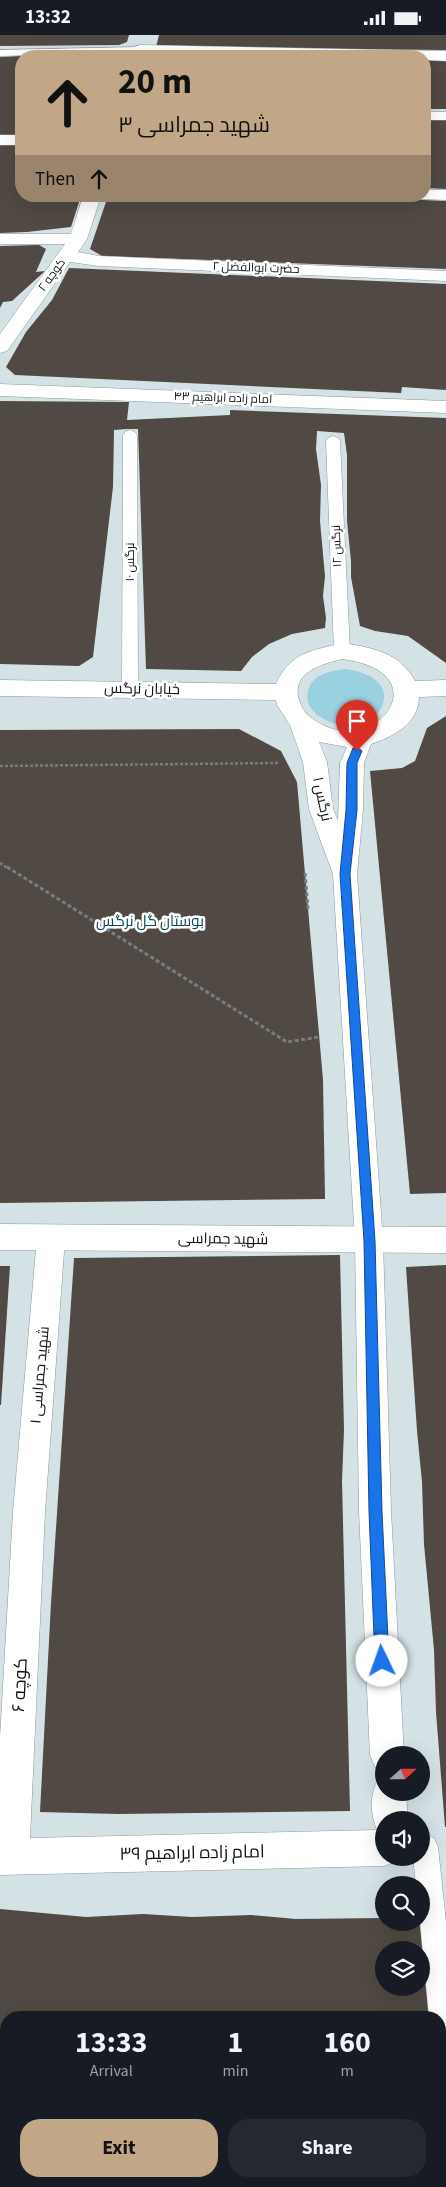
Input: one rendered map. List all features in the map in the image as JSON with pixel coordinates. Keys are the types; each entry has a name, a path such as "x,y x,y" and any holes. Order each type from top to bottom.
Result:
{"street":[{"path":"141,47 243,50"},
{"path":"431,56 446,56"},
{"path":"0,140 15,139"},
{"path":"431,195 446,195"},
{"name":"کوچه ۲","path":"0,347 78,239 90,202"},
{"path":"0,239 78,239"},
{"name":"حضرت ابوالفضل ۲","path":"66,256 98,261 446,276"},
{"name":"امام زاده ابراهیم ۴۳","path":"0,390 446,407"},
{"path":"342,651 371,656 384,661 394,669 407,689 408,702 403,715 393,725 379,734 362,738 339,739 318,733 300,723 288,709 284,692 287,679 296,668 308,659 324,653 342,651"},
{"name":"خیابان نرگس","path":"0,688 284,692"},
{"path":"407,689 446,688"},
{"name":"نرگس ۱","path":"300,723 315,762 321,809 345,874"},
{"name":"نرگس ۱","path":"362,738 352,763 352,810 345,874 370,1241 375,1511 387,1746"},
{"name":"شهید جمراسی","path":"0,1237 370,1241 446,1240"},
{"name":"شهید جمراسی ۱","path":"29,1513 51,1238"},
{"name":"کوچه ۶","path":"6,1857 29,1513"},
{"name":"امام زاده ابراهیم ۳۹","path":"6,1857 375,1848"}],"lane":[{"path":"70,50 141,47"},
{"path":"0,53 15,52"},
{"path":"431,116 446,116"},
{"name":"نرگس ۱۰","path":"130,435 130,689"},
{"name":"نرگس ۱۲","path":"333,441 342,651"},
{"path":"427,1866 442,2011"}],"path":[{"path":"0,767 296,763 300,723"},
{"path":"0,863 287,1042 320,1037 319,1027"},
{"path":"305,870 308,910"}],"shaded area":[{"path":"346,669 369,676 381,686 384,698 380,710 370,719 355,725 338,724 319,716 313,711 308,700 309,688 312,682 323,674"}],"building":[{"path":"0,35 129,35 127,42 119,45 0,46"},
{"path":"159,35 446,35 446,50 156,47"},
{"path":"15,56 15,135 0,136 0,57"},
{"path":"431,59 446,60 446,109 431,109"},
{"path":"431,120 446,120 446,189 431,188"},
{"path":"0,144 15,144 15,202 79,202 71,227 0,233"},
{"path":"446,201 446,269 102,256 90,249 106,202"},
{"path":"39,245 46,249 36,272 45,271 12,301 3,302 0,308 0,246"},
{"path":"69,268 446,284 446,390 402,387 401,393 15,375 6,367 26,332 52,300"},
{"path":"0,401 129,402 127,420 230,415 230,410 446,418 446,663 408,636 375,631 360,626 351,577 347,521 347,455 344,433 317,431 316,449 321,485 320,521 325,576 323,596 326,618 325,628 292,634 269,644 252,657 241,671 146,669 138,429 127,429 114,430 113,487 93,657 79,666 0,664"},
{"path":"446,716 446,1193 410,1194 370,771 402,768 415,761 427,728"},
{"name":"بوستان گل نرگس","path":"239,729 281,751 297,782 323,1080 325,1199 0,1203 0,730"},
{"path":"340,1255 344,1430 342,1481 350,1811 118,1814 40,1812 51,1603 74,1258"},
{"path":"446,1265 446,1827 445,1827 406,1267"},
{"path":"0,1266 10,1266 1,1405 0,1405"},
{"path":"0,1909 86,1917 143,1914 192,1917 251,1915 296,1919 375,1918 375,1931 428,1931 428,1941 375,1941 375,1996 430,1996 430,1977 432,2011 0,2011"}],"route":[{"path":"357,751 352,763 352,810 345,874 370,1241 375,1511 382,1661"}]}
